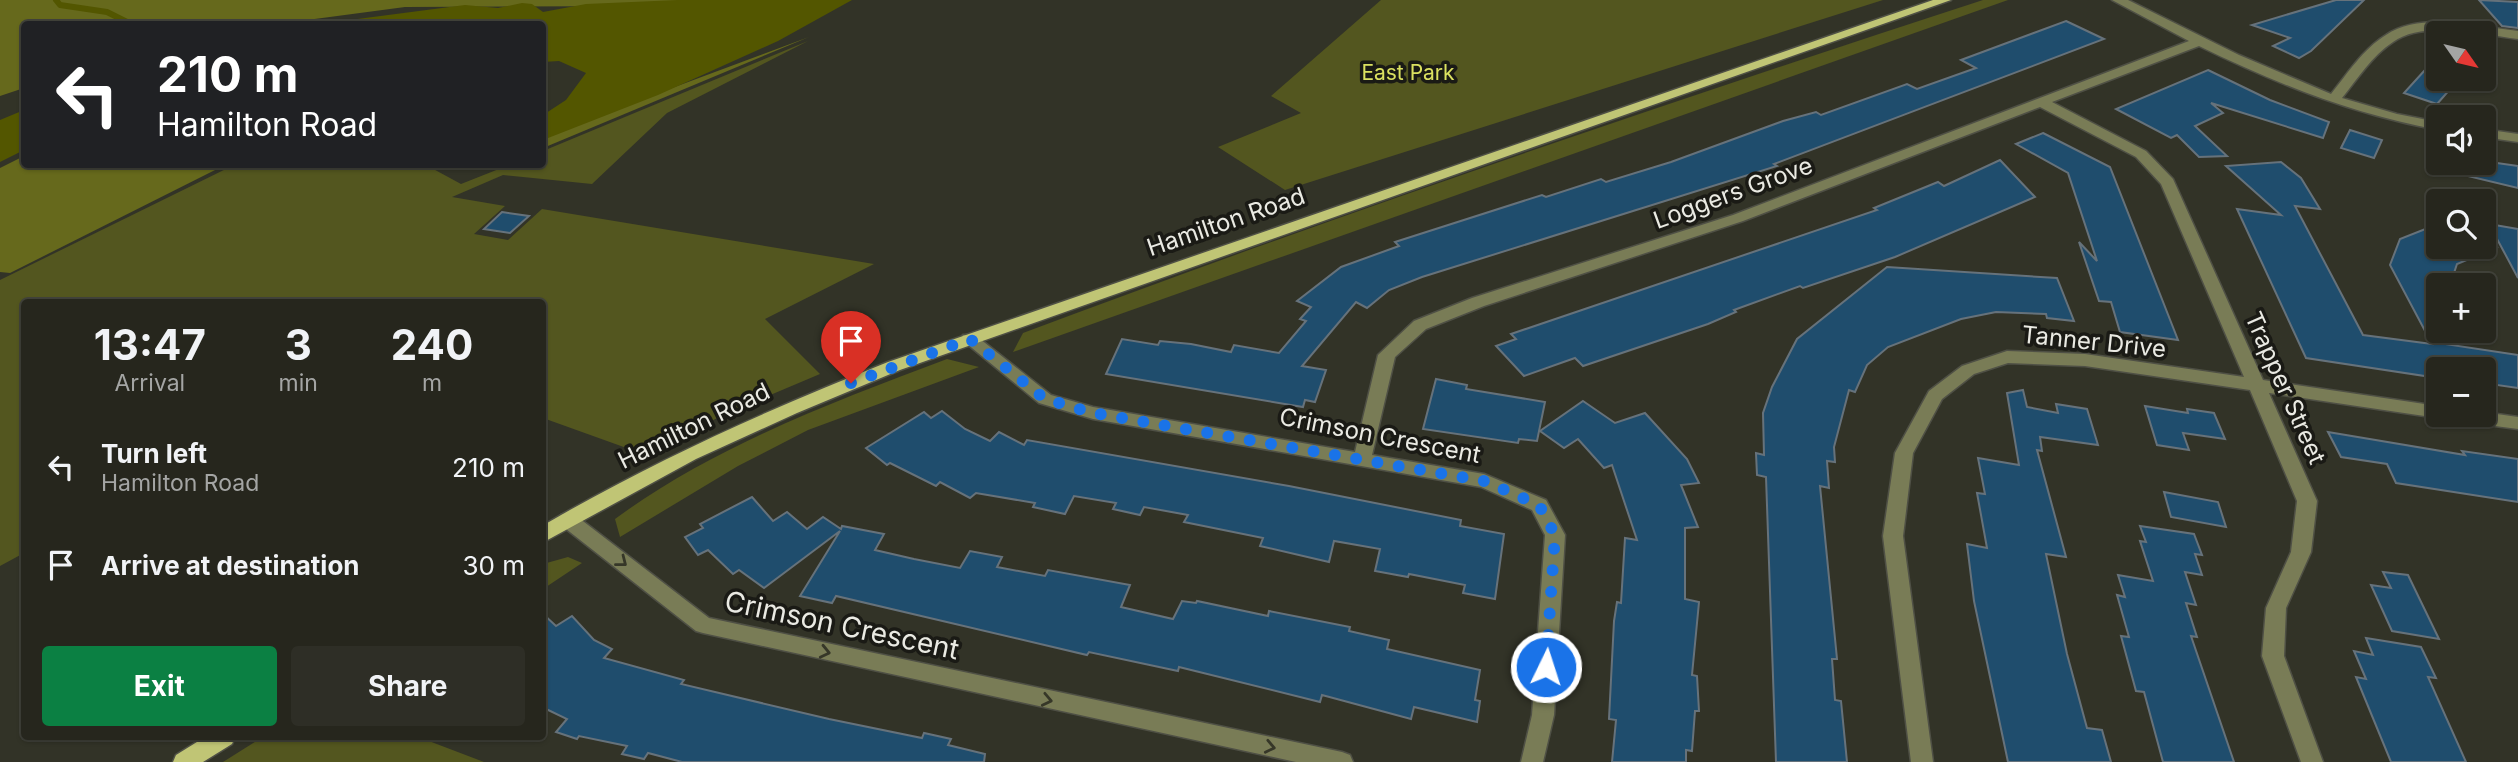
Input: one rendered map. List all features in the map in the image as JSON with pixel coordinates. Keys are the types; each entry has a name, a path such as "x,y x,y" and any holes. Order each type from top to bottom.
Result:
{"main road":[{"name":"Hamilton Road","path":"546,534 711,442 827,391 1945,0"},
{"path":"184,762 219,740"}],"street":[{"path":"2118,0 2199,41 2333,100 2426,123"},
{"path":"2333,100 2382,45 2399,32 2439,27 2518,34"},
{"name":"Loggers Grove","path":"1362,459 1387,355 1420,326 1478,302 1738,218 2199,41"},
{"name":"Trapper Street","path":"2041,102 2141,154 2168,182 2308,500 2301,552 2276,608 2273,656 2312,762"},
{"path":"2496,135 2518,138"},
{"name":"Crimson Crescent","path":"970,339 1045,399 1093,413 1484,481 1539,505 1555,535 1543,715 1535,759 1532,762"},
{"name":"Tanner Drive","path":"1922,762 1893,536 1904,453 1935,395 1968,370 2007,357 2085,360 2257,388 2426,410"},
{"path":"2496,420 2518,423"},
{"name":"Crimson Crescent","path":"568,520 703,625 1342,762"}],"green space":[{"name":"East Park","path":"1381,0 1883,0 1285,190 1218,147 1301,113 1271,96"},
{"path":"1983,0 2008,0 1013,352 1023,333 1142,289 1501,161"},
{"path":"808,41 667,113 592,184 503,175 452,197 505,206 474,234 508,240 542,209 874,264 765,319 820,374 725,414 646,455 546,419 546,299 21,299 21,555 0,566 0,280 228,168 432,168 461,184 501,168 546,168 546,150"},
{"path":"947,359 979,367 808,430 738,466 620,537 615,519 693,469 818,409"},
{"path":"568,557 582,563 546,587 546,563"},
{"path":"258,740 426,740 484,762 223,762"}],"shaded area":[{"path":"0,0 683,0 666,6 405,7 300,21 21,21 21,89 0,96"},
{"path":"678,0 852,0 778,41 658,95 546,139 546,113 566,100 586,73 559,61 546,62 546,21 342,21 465,5 498,8 522,3 532,4 543,12 586,4"},
{"path":"809,37 546,147 546,135"},
{"path":"21,111 21,152 0,162 0,120"},
{"path":"21,158 21,168 219,168 10,273 0,272 0,168"}],"building":[{"path":"2336,0 2364,0 2311,51 2299,58 2273,46 2290,38 2252,25"},
{"path":"2479,0 2518,2 2518,28 2502,26"},
{"path":"2066,21 2104,39 1774,164 1777,166 1422,277 1389,290 1367,308 1356,302 1302,366 1326,370 1315,402 1305,400 1303,407 1106,374 1122,339 1158,345 1160,341 1191,344 1231,352 1234,345 1279,353 1306,321 1300,319 1311,307 1297,301 1341,267 1399,246 1395,242 1542,195 1546,197 1601,179 1606,182 1671,162 1783,121 1816,112 1821,115 1907,84 1917,89 1976,68 1961,60"},
{"path":"2208,70 2270,100 2329,122 2323,138 2211,103 2223,113 2195,126 2227,156 2199,157 2177,135 2171,138 2116,109"},
{"path":"2425,70 2426,91 2448,91 2437,104 2404,93"},
{"path":"2350,130 2382,140 2374,158 2341,148"},
{"path":"2043,133 2110,167 2178,340 2120,332 2111,302 2099,301 2079,242 2097,261 2068,173 2016,144"},
{"path":"2000,160 2035,197 1895,257 1803,288 1800,286 1734,310 1736,312 1708,324 1583,366 1575,358 1524,376 1496,346 1516,339 1511,334 1877,210 1874,208 1938,182 1944,186"},
{"path":"2281,162 2301,178 2320,209 2295,206 2363,335 2518,355 2518,388 2496,385 2496,357 2426,357 2426,376 2306,358 2237,209 2281,215 2226,166"},
{"path":"2496,163 2518,166 2518,188 2464,175 2496,175"},
{"path":"502,212 529,216 510,233 484,229"},
{"path":"2496,225 2518,229 2518,278 2496,237"},
{"path":"2426,229 2426,259 2469,259 2457,264 2454,273 2426,273 2426,333 2390,265 2400,239"},
{"path":"1887,267 2057,278 2074,321 2047,318 2046,314 1996,312 1961,319 1888,347 1867,365 1855,392 1849,390 1834,447 1835,462 1827,461 1829,488 1820,486 1837,659 1832,659 1835,700 1841,701 1847,762 1776,762 1766,477 1757,475 1756,453 1764,455 1763,413 1772,387 1797,339"},
{"path":"1436,379 1467,385 1466,389 1545,402 1537,441 1519,439 1518,443 1423,429"},
{"path":"2023,390 2027,407 2058,413 2056,404 2087,409 2098,445 2040,437 2042,451 2037,450 2066,557 2046,554 2067,654 2087,728 2102,730 2111,762 2008,762 1974,601 1967,544 1987,548 1977,493 1985,494 1978,458 2019,465 2007,393"},
{"path":"1583,401 1615,423 1645,413 1687,459 1699,483 1681,485 1698,527 1685,528 1685,599 1699,602 1692,675 1697,676 1699,711 1695,711 1692,751 1686,750 1686,762 1612,762 1616,720 1609,719 1614,621 1617,602 1621,603 1625,538 1637,540 1612,465 1604,468 1578,439 1564,448 1540,431"},
{"path":"2145,406 2188,413 2187,409 2214,413 2225,439 2183,433 2189,450 2157,445"},
{"path":"942,411 965,429 990,441 999,432 1024,445 1027,440 1289,486 1461,520 1460,526 1504,534 1495,599 1463,593 1465,585 1409,574 1408,577 1375,571 1380,549 1334,541 1329,562 1260,546 1263,538 1184,522 1188,515 1144,507 1140,515 1113,509 1116,503 1074,496 1065,514 1033,507 1035,503 976,493 970,498 940,482 936,486 890,463 887,465 866,448 924,412 931,418"},
{"path":"2328,432 2465,455 2462,451 2518,459 2518,502 2396,483 2387,464 2341,457"},
{"path":"2164,492 2218,502 2226,527 2171,517"},
{"path":"752,497 773,521 787,512 807,529 823,517 841,529 842,526 884,534 875,550 960,568 970,551 1002,557 997,567 1045,576 1048,570 1130,585 1121,607 1173,619 1182,601 1197,601 1268,616 1269,611 1350,627 1349,631 1389,640 1387,649 1480,670 1475,700 1480,701 1477,722 1414,707 1411,719 1322,695 1320,702 1179,667 1178,671 1089,652 1087,655 836,596 832,603 800,596 840,531 764,588 739,570 733,574 708,550 698,555 685,537 703,528 700,524"},
{"path":"2140,526 2194,534 2202,555 2195,554 2202,575 2185,572 2196,605 2186,603 2197,637 2191,636 2234,762 2163,762 2144,692 2136,691 2121,636 2129,637 2117,595 2125,597 2118,575 2153,581 2140,541 2146,542"},
{"path":"2383,572 2408,575 2439,639 2392,631 2371,585 2391,588"},
{"path":"572,616 594,640 612,649 604,658 684,680 681,684 922,738 924,733 951,739 948,745 985,754 984,762 682,762 648,753 644,759 622,754 627,746 579,736 577,739 556,732 567,719 546,709 546,617 556,626"},
{"path":"2366,638 2421,647 2436,678 2428,677 2466,762 2391,762 2356,677 2366,679 2354,651 2373,655"}],"waterway":[{"path":"56,0 60,5 107,12 125,21"}],"route":[{"path":"851,383 970,339 1045,399 1093,413 1484,481 1539,505 1555,535 1546,667"}]}
